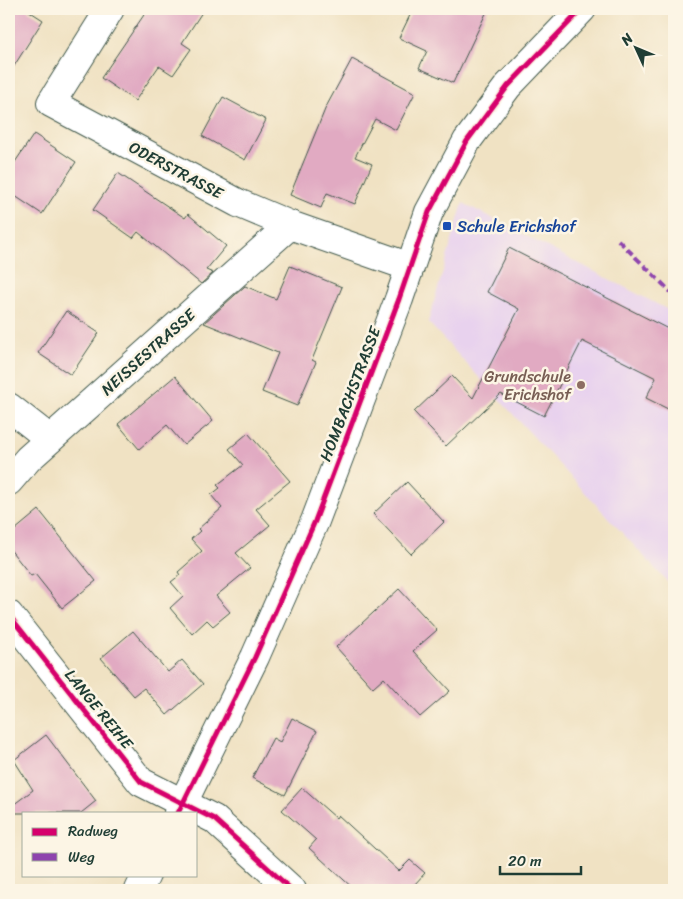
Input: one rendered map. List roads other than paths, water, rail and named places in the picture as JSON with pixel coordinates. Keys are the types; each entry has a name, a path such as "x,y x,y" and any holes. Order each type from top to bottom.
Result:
{"street":[{"name":"ODERSTRASSE","path":"110,9 51,103 238,203 290,225 410,267"},
{"name":"HOMBACHSTRASSE","path":"180,809 254,657 315,521 429,212 467,140 508,86 582,9"},
{"name":"NEISSESTRASSE","path":"9,481 28,459 290,225"},
{"path":"9,407 50,439"},
{"name":"LANGE REIHE","path":"9,614 141,782 180,809"},
{"name":"LANGE REIHE","path":"198,814 214,819 292,890"},
{"path":"139,890 146,876"}],"place":[{"name":"Schule Erichshof","path":"447,226"},
{"name":"Grundschule Erichshof","path":"581,385"}]}
